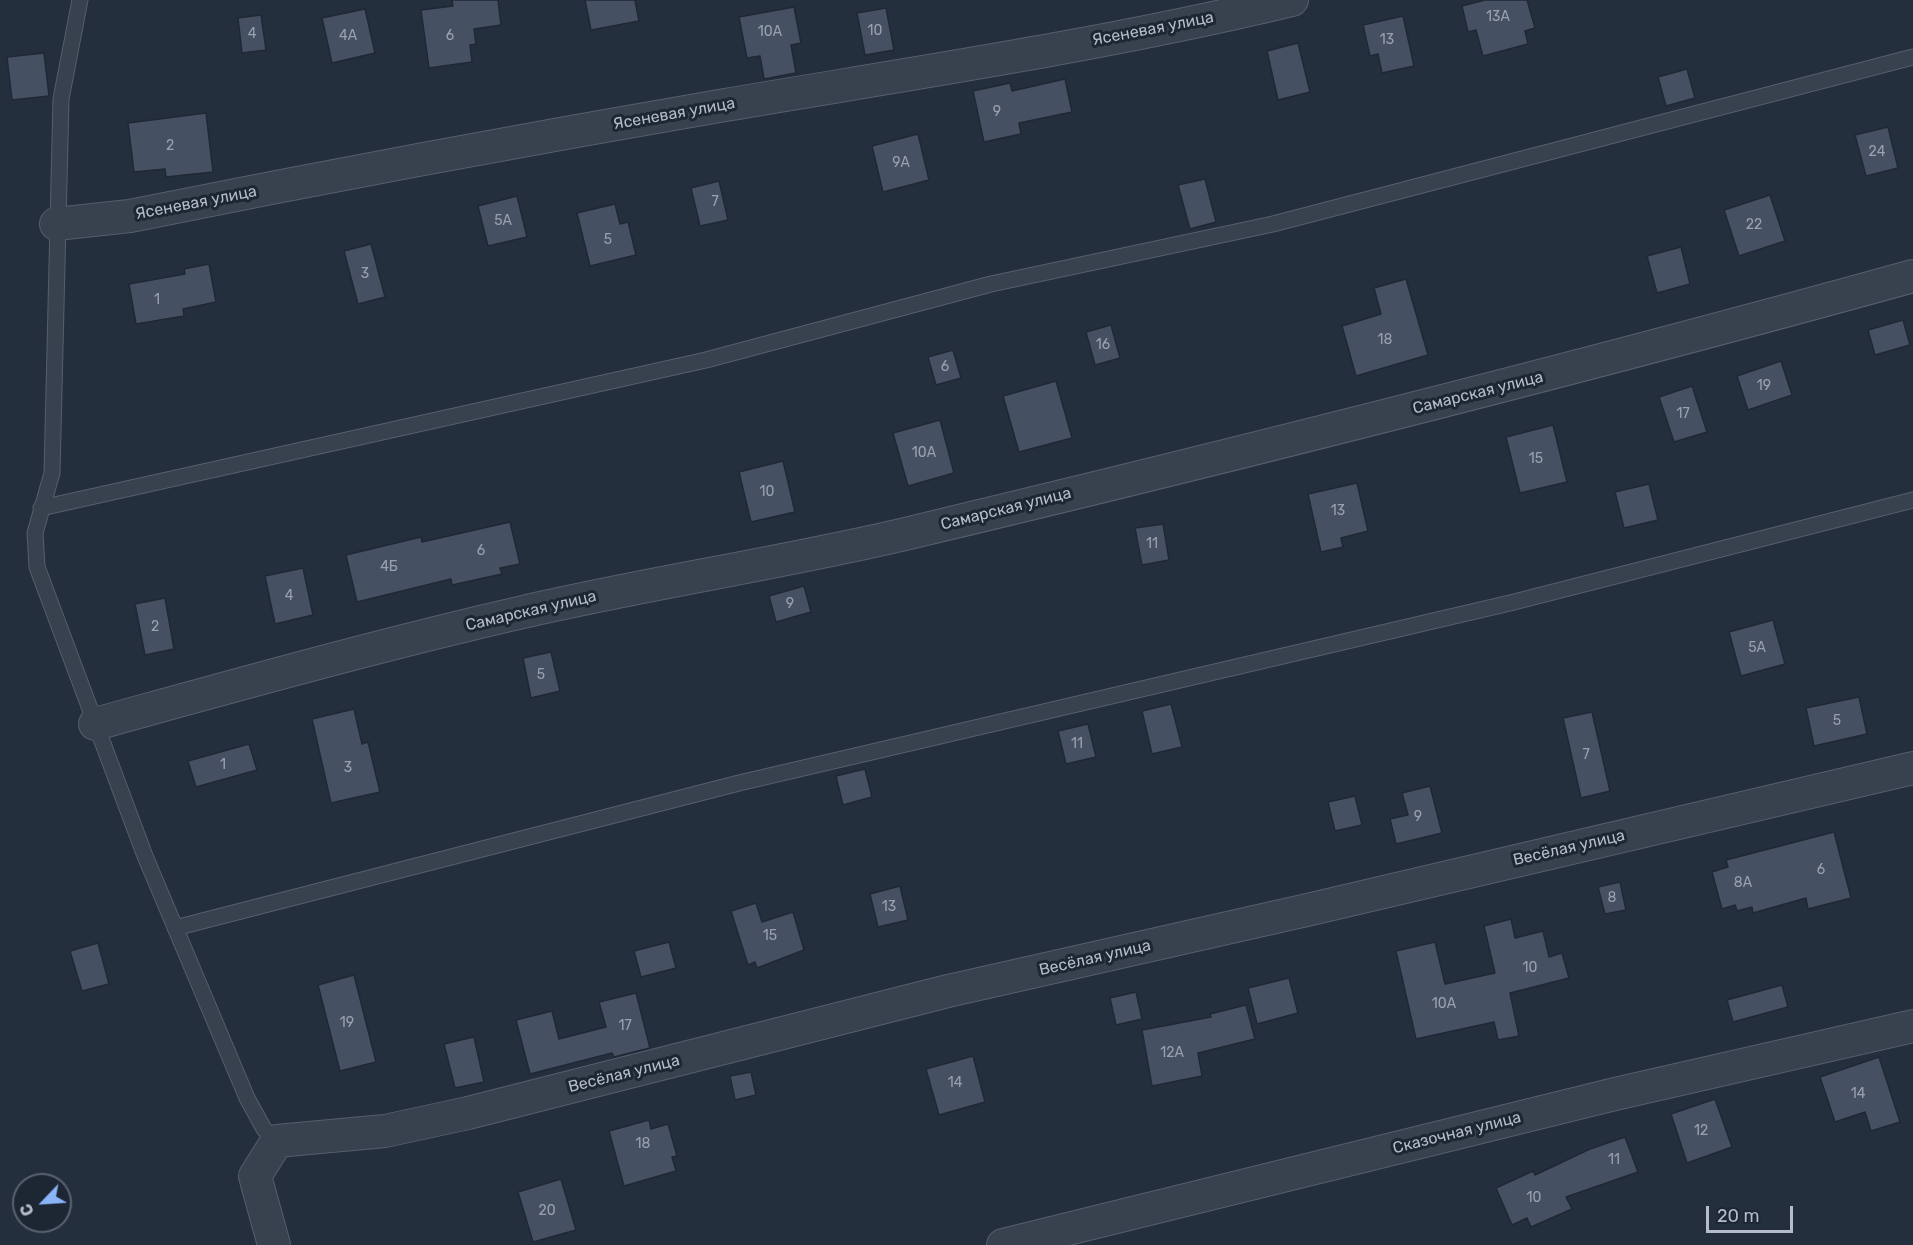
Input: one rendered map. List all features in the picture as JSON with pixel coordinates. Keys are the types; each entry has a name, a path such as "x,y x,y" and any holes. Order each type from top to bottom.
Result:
{"street":[{"name":"Ясеневая улица","path":"56,224 130,216 621,123 981,62 1233,14 1292,0"},
{"name":"Самарская улица","path":"95,724 358,652 525,611 895,536 1589,366 1913,276"},
{"name":"Весёлая улица","path":"277,1141 386,1131 468,1113 948,991 1913,768"},
{"name":"Сказочная улица","path":"1003,1245 1615,1094 1913,1026"},
{"path":"274,1245 255,1176 277,1141"}],"lane":[{"path":"80,0 61,99 56,224 52,473 35,532 37,567 95,724 175,928 247,1098 264,1129 277,1141"},
{"path":"41,508 706,360 991,284 1273,224 1913,57"},
{"path":"175,928 740,783 1510,603 1913,500"}],"building":[{"path":"452,0 498,0 501,25 474,29 476,44 470,45 472,62 429,68 421,10 453,6"},
{"path":"585,0 635,0 639,21 591,30"},
{"path":"1485,0 1527,0 1535,28 1525,31 1528,44 1483,56 1476,30 1468,32 1462,6"},
{"path":"794,7 801,43 791,45 796,73 764,79 760,56 747,58 739,17"},
{"path":"886,8 894,50 865,55 857,13"},
{"path":"365,9 375,53 332,63 322,18"},
{"path":"261,15 266,50 242,53 238,18"},
{"path":"1403,16 1414,66 1382,73 1378,54 1370,56 1363,25"},
{"path":"1298,43 1310,92 1278,100 1267,51"},
{"path":"44,53 49,96 12,100 7,57"},
{"path":"1687,69 1695,98 1666,106 1658,77"},
{"path":"1065,79 1072,112 1019,123 1021,134 984,142 973,91 1010,83 1012,91"},
{"path":"206,113 213,172 166,177 165,169 134,172 128,123"},
{"path":"1888,127 1898,168 1866,176 1855,135"},
{"path":"918,134 929,180 883,192 872,146"},
{"path":"1205,179 1216,222 1190,229 1178,185"},
{"path":"719,181 728,220 700,226 691,188"},
{"path":"1770,195 1785,241 1739,256 1724,210"},
{"path":"517,196 527,237 488,246 478,206"},
{"path":"615,204 620,224 628,222 636,255 590,266 577,213"},
{"path":"371,244 385,297 358,304 344,251"},
{"path":"1681,247 1690,284 1657,293 1647,256"},
{"path":"209,264 216,302 183,309 184,316 136,324 129,284 185,274 184,269"},
{"path":"1406,279 1428,355 1356,376 1342,326 1381,314 1374,288"},
{"path":"1903,320 1910,345 1875,355 1868,330"},
{"path":"1111,325 1120,358 1095,365 1086,332"},
{"path":"953,350 961,378 936,385 928,357"},
{"path":"1781,361 1792,395 1748,410 1737,376"},
{"path":"1056,381 1072,438 1019,452 1003,396"},
{"path":"1692,386 1707,432 1674,442 1659,397"},
{"path":"940,420 954,473 908,486 893,433"},
{"path":"1553,425 1567,482 1520,493 1506,437"},
{"path":"783,461 795,512 751,522 739,472"},
{"path":"1357,483 1368,531 1341,538 1343,547 1321,552 1308,494"},
{"path":"1649,484 1658,520 1624,528 1615,492"},
{"path":"510,522 520,564 500,568 502,574 452,585 451,579 357,602 346,555 421,537 422,542"},
{"path":"1163,524 1169,560 1142,565 1135,528"},
{"path":"303,568 313,615 275,624 265,576"},
{"path":"804,586 811,612 776,622 769,596"},
{"path":"165,598 174,649 145,655 135,604"},
{"path":"1773,620 1785,664 1741,676 1729,632"},
{"path":"551,652 560,691 531,698 523,658"},
{"path":"1859,697 1867,734 1814,746 1806,708"},
{"path":"1171,704 1182,747 1152,754 1142,711"},
{"path":"354,709 362,744 368,742 380,792 331,803 312,719"},
{"path":"1592,712 1610,791 1581,798 1563,718"},
{"path":"1088,724 1096,757 1066,764 1058,731"},
{"path":"249,744 257,770 196,787 188,761"},
{"path":"865,769 872,797 843,805 836,776"},
{"path":"1430,786 1442,833 1396,844 1390,819 1408,815 1402,793"},
{"path":"1355,796 1362,825 1335,831 1328,802"},
{"path":"1834,832 1851,898 1808,909 1806,898 1753,913 1752,907 1737,911 1735,905 1722,909 1712,872 1728,867 1726,860"},
{"path":"1620,882 1626,910 1605,914 1598,887"},
{"path":"900,886 908,920 878,927 870,894"},
{"path":"756,903 762,922 793,912 804,950 757,968 755,962 748,965 731,911"},
{"path":"1511,919 1515,938 1543,931 1549,957 1562,953 1569,978 1510,993 1519,1036 1498,1040 1494,1022 1416,1039 1396,951 1435,942 1445,984 1495,973 1484,926"},
{"path":"669,942 676,968 641,977 634,951"},
{"path":"98,943 109,984 82,991 70,951"},
{"path":"354,975 376,1062 340,1071 318,985"},
{"path":"1289,978 1298,1013 1257,1024 1248,988"},
{"path":"1782,985 1788,1007 1733,1022 1727,1000"},
{"path":"1136,992 1142,1019 1116,1025 1110,998"},
{"path":"636,993 650,1048 614,1057 612,1053 530,1074 516,1020 552,1011 559,1039 606,1027 599,1002"},
{"path":"1246,1005 1255,1039 1198,1053 1202,1076 1152,1086 1142,1030 1211,1017 1210,1014"},
{"path":"474,1037 484,1082 455,1088 444,1044"},
{"path":"973,1056 985,1102 939,1115 926,1069"},
{"path":"1879,1057 1900,1122 1871,1131 1865,1112 1835,1122 1820,1077"},
{"path":"751,1072 756,1095 735,1100 730,1076"},
{"path":"1715,1099 1732,1147 1687,1163 1671,1114"},
{"path":"649,1120 651,1129 668,1124 677,1156 672,1157 676,1171 624,1186 609,1131"},
{"path":"1625,1137 1638,1172 1566,1197 1572,1209 1531,1227 1527,1218 1512,1225 1496,1188 1533,1171 1535,1175 1590,1149"},
{"path":"561,1179 576,1230 533,1242 518,1192"}]}
